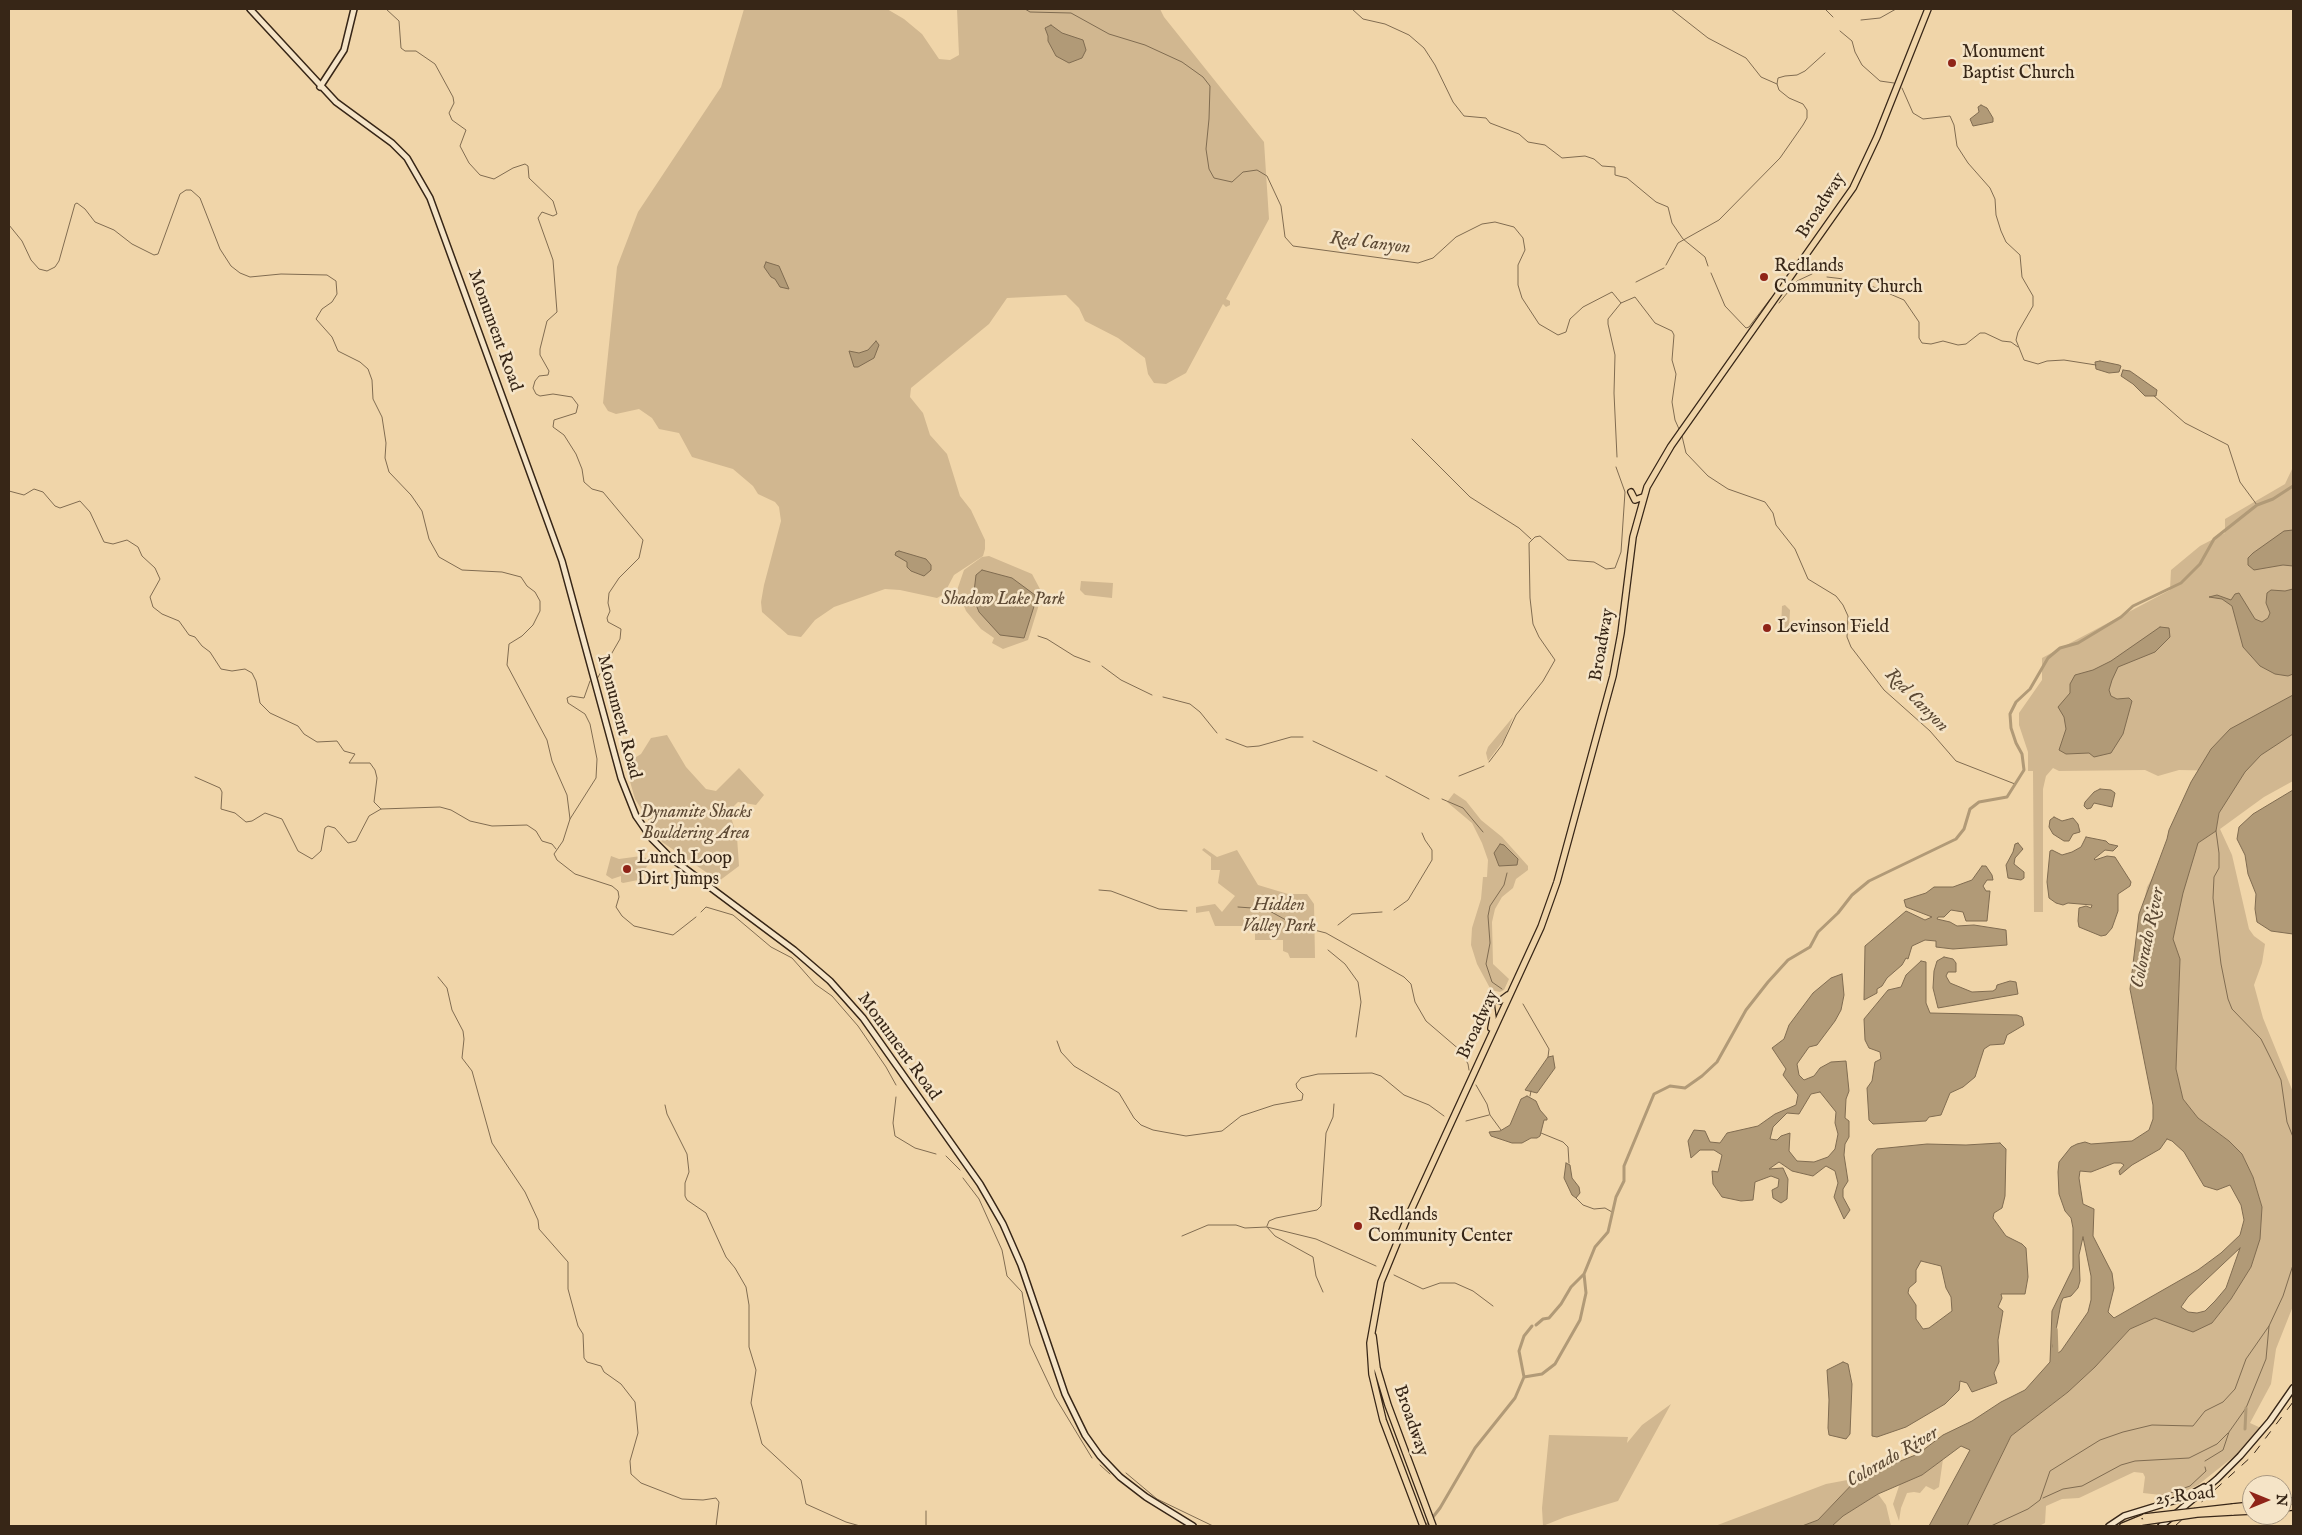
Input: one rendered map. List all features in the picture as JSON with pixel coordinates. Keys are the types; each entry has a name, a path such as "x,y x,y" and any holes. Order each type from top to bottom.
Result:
{"main road":[{"name":"Monument Road","path":"250,9 320,87 336,102 392,143 407,158 430,198 562,561 623,785 636,816 652,839 666,854 794,950 830,981 863,1018 980,1184 1003,1224 1021,1265 1065,1394 1085,1435 1100,1456 1120,1477 1146,1497 1193,1526"},
{"path":"320,87 344,50 354,9"},
{"name":"Broadway","path":"1423,1524 1385,1424 1370,1364 1370,1343 1378,1292 1391,1256 1488,1039 1541,927 1558,882 1600,728 1618,650 1633,537 1644,495 1671,446 1853,188 1877,136 1928,9"},
{"path":"1631,492 1635,500 1640,500 1644,495"},
{"path":"1488,1039 1493,1018 1490,996 1495,1000 1501,1000 1511,991"},
{"name":"Broadway","path":"1373,1324 1375,1358 1384,1392 1433,1526"},
{"path":"2161,1526 2217,1479 2256,1438 2293,1388"},
{"path":"1384,1392 1380,1402 1385,1424"},
{"path":"2110,1526 2130,1514 2186,1496 2217,1479"},
{"name":"25 Road","path":"2123,1526 2144,1520 2242,1507"},
{"name":"25 Road","path":"2233,1509 2242,1510"},
{"name":"25 Road","path":"2134,1526 2144,1520"}],"green space":[{"path":"744,9 887,9 904,19 922,34 939,59 950,60 959,55 957,9 1160,9 1164,17 1264,142 1269,219 1226,299 1230,301 1230,305 1226,307 1223,304 1186,373 1166,384 1154,383 1148,374 1145,358 1118,338 1085,321 1079,308 1066,295 1007,298 989,324 911,388 910,397 923,413 930,435 947,454 960,496 971,510 985,540 983,556 954,575 944,594 937,598 900,590 885,589 834,607 815,620 801,637 788,635 762,612 761,602 764,585 781,521 779,507 775,502 758,494 753,486 733,469 692,457 679,433 659,429 652,418 639,409 616,414 608,411 603,403 617,267 638,212 721,87"},
{"path":"2293,467 2293,781 2264,797 2220,829 2232,855 2249,929 2254,936 2265,944 2262,963 2254,985 2263,1018 2293,1092 2293,1306 2276,1349 2271,1384 2250,1423 2261,1428 2237,1454 2198,1485 2182,1493 2170,1496 2143,1493 2145,1477 2143,1473 2134,1472 2079,1498 2062,1499 2046,1506 2045,1523 2039,1526 1967,1526 2011,1436 2068,1392 2095,1367 2130,1329 2155,1318 2212,1323 2231,1299 2251,1267 2262,1207 2253,1177 2242,1154 2229,1141 2198,1118 2183,1099 2176,1069 2180,959 2177,952 2134,952 2147,887 2199,795 2233,771 2179,770 2158,776 2145,770 2059,771 2053,768 2046,776 2043,789 2043,912 2034,912 2033,771 2028,771 2028,752 2019,725 2019,713 2042,680 2042,658 2170,590 2171,570 2200,546 2225,533 2225,519 2285,484","holes":["2233,789 2219,813 2216,831 2198,843 2188,874 2207,812"]},
{"name":"Shadow Lake Park","path":"989,556 1032,574 1041,591 1041,598 1028,640 1003,649 992,643 994,638 981,629 966,611 962,601 954,599 964,570 982,557"},
{"path":"1081,581 1113,583 1112,598 1085,595 1080,590"},
{"path":"1785,605 1790,610 1789,629 1781,628 1782,606"},
{"path":"1513,717 1504,740 1488,761 1486,753 1488,747"},
{"name":"Dynamite Shacks Bouldering Area","path":"667,735 686,767 706,789 716,791 739,768 764,795 756,805 738,802 734,806 731,817 737,837 739,866 719,881 662,842 635,799 625,764 641,754 651,738"},
{"path":"1454,793 1466,801 1481,820 1502,837 1528,866 1528,870 1516,879 1513,888 1502,897 1495,909 1492,922 1493,964 1509,979 1504,990 1500,992 1491,990 1477,964 1471,945 1472,928 1481,899 1483,877 1487,877 1488,860 1472,823 1447,802"},
{"name":"Hidden Valley Park","path":"1204,848 1217,857 1237,850 1258,885 1288,894 1307,894 1314,904 1315,958 1290,958 1288,953 1283,951 1283,940 1255,940 1255,926 1215,926 1209,911 1196,913 1196,907 1215,904 1222,912 1235,896 1218,883 1220,870 1211,870 1211,857 1202,850"},
{"name":"Lunch Loop Dirt Jumps","path":"611,856 619,859 641,856 651,860 638,880 623,883 621,882 621,876 612,879 606,875"},
{"path":"1671,1404 1618,1501 1565,1517 1543,1526 1542,1508 1549,1435 1628,1437 1627,1443 1642,1425"},
{"path":"1943,1459 1939,1487 1934,1490 1926,1486 1920,1493 1907,1493 1901,1508 1899,1521 1893,1504 1900,1483 1922,1475"},
{"path":"1858,1478 1818,1520 1802,1526 1715,1526 1826,1484"},
{"path":"1878,1494 1886,1505 1891,1526 1832,1526 1843,1516"}],"water":[{"path":"1051,25 1062,33 1083,40 1086,50 1082,58 1069,63 1056,56 1048,41 1045,28"},
{"path":"1981,105 1987,108 1993,118 1993,122 1973,126 1970,119 1979,112 1978,107"},
{"path":"766,262 779,266 789,289 780,287 775,279 771,277 764,267"},
{"path":"876,341 879,345 874,358 858,367 854,367 849,351 859,353 868,350"},
{"path":"2100,361 2121,366 2119,372 2109,373 2096,369 2095,362"},
{"path":"2123,370 2130,371 2157,390 2156,396 2145,396 2133,384 2121,376"},
{"path":"2293,530 2293,566 2283,565 2254,570 2248,565 2248,558 2253,553 2284,531"},
{"path":"899,551 926,559 931,565 931,570 924,576 911,571 907,567 907,562 895,555"},
{"path":"982,570 1012,578 1035,595 1036,600 1024,638 1000,635 979,612 974,592 976,575"},
{"path":"2293,589 2293,674 2288,676 2275,674 2260,666 2243,647 2232,606 2222,599 2209,597 2217,595 2231,600 2235,594 2239,593 2255,619 2262,622 2268,618 2270,613 2266,603 2267,593 2271,590 2285,591"},
{"path":"2160,627 2169,628 2170,637 2155,652 2118,667 2112,680 2109,690 2111,696 2117,699 2129,698 2132,701 2123,734 2111,753 2094,757 2089,753 2066,754 2059,750 2066,729 2064,717 2058,707 2070,693 2070,684 2075,675 2093,670 2111,661"},
{"path":"2293,695 2293,734 2261,755 2245,772 2219,813 2216,831 2198,843 2183,893 2173,939 2180,959 2176,1069 2183,1099 2198,1118 2229,1141 2242,1154 2253,1177 2262,1207 2260,1239 2251,1267 2231,1299 2212,1323 2193,1332 2155,1318 2130,1329 2095,1367 2068,1392 2011,1436 1967,1526 1929,1526 1970,1450 1961,1446 1922,1475 1878,1494 1843,1516 1832,1526 1802,1526 1818,1520 1858,1478 1918,1454 1943,1435 1972,1421 2001,1402 2025,1390 2050,1362 2052,1311 2073,1268 2073,1228 2071,1218 2065,1211 2059,1194 2059,1162 2071,1147 2077,1144 2085,1142 2091,1144 2132,1141 2149,1130 2153,1119 2153,1105 2130,989 2139,914 2169,830 2191,782 2211,749 2230,729","holes":["2167,1139 2184,1152 2204,1186 2217,1190 2230,1185 2241,1205 2244,1220 2240,1235 2221,1253 2198,1270 2114,1318 2108,1312 2114,1288 2112,1273 2093,1236 2094,1209 2083,1204 2079,1178 2080,1171 2091,1172 2114,1163 2121,1163 2124,1165 2119,1171 2120,1175 2132,1165 2160,1149","2083,1237 2091,1276 2091,1300 2088,1312 2061,1351 2055,1355 2053,1346 2061,1303 2063,1298 2071,1296 2078,1288 2080,1281 2079,1255","2240,1248 2226,1288 2205,1311 2197,1313 2188,1312 2181,1307 2188,1297"]},
{"path":"2100,789 2111,790 2115,793 2112,807 2094,803 2091,808 2087,809 2084,806 2085,802 2094,792"},
{"path":"2293,790 2293,934 2271,931 2257,922 2255,909 2256,894 2248,874 2245,855 2237,839 2239,827 2253,814"},
{"path":"2054,817 2062,821 2073,818 2078,824 2080,832 2073,834 2069,841 2064,841 2053,834 2049,827 2050,820"},
{"path":"2086,837 2106,841 2109,844 2118,846 2113,851 2105,850 2094,859 2107,856 2115,857 2131,882 2130,886 2118,894 2118,911 2112,928 2106,935 2101,936 2079,927 2079,908 2086,906 2091,908 2092,905 2068,903 2063,905 2049,898 2047,882 2050,851 2052,850 2062,855 2072,852 2081,847"},
{"path":"2018,843 2023,849 2015,858 2014,864 2024,872 2024,878 2021,880 2008,878 2006,865 2015,844"},
{"path":"1500,844 1504,845 1518,859 1517,865 1499,866 1494,853"},
{"path":"1982,866 1986,866 1993,880 1987,880 1983,886 1986,891 1990,891 1987,921 1966,921 1963,912 1951,910 1944,917 1938,917 1937,919 1957,926 1974,925 2006,930 2007,945 1953,949 1936,947 1936,941 1925,940 1912,946 1908,959 1906,958 1902,965 1887,978 1882,986 1877,989 1877,993 1864,1000 1865,946 1906,911 1925,920 1932,917 1906,907 1904,900 1926,893 1934,887 1953,887 1972,880"},
{"path":"1944,957 1953,959 1956,963 1956,972 1948,972 1946,976 1950,983 1972,992 1993,991 1997,985 2010,981 2016,982 2018,994 1938,1008 1933,988 1934,971 1937,961"},
{"path":"1921,961 1926,962 1926,1003 1930,1013 2017,1015 2022,1017 2024,1025 2007,1035 2004,1044 1990,1045 1984,1049 1975,1077 1963,1087 1950,1093 1941,1115 1929,1117 1926,1121 1873,1124 1869,1120 1867,1088 1872,1081 1875,1062 1881,1059 1880,1052 1869,1048 1865,1040 1864,1019 1888,990 1901,987 1906,975"},
{"path":"1842,974 1844,995 1841,1010 1817,1045 1809,1047 1797,1064 1799,1075 1804,1080 1814,1076 1820,1068 1831,1062 1846,1061 1849,1091 1846,1099 1845,1118 1849,1121 1849,1137 1845,1144 1844,1155 1848,1181 1843,1189 1843,1197 1850,1210 1844,1219 1834,1197 1838,1183 1835,1171 1826,1166 1813,1176 1792,1171 1779,1162 1769,1169 1783,1168 1788,1179 1787,1199 1781,1203 1773,1198 1772,1190 1778,1187 1779,1179 1771,1176 1755,1182 1753,1200 1741,1201 1722,1197 1713,1184 1712,1171 1718,1172 1722,1155 1714,1150 1700,1150 1691,1158 1688,1141 1694,1130 1705,1131 1710,1142 1720,1143 1727,1133 1758,1126 1775,1114 1796,1105 1798,1095 1783,1075 1786,1069 1772,1048 1784,1039 1789,1025 1813,993 1831,978","holes":["1820,1092 1836,1112 1835,1123 1838,1134 1835,1149 1828,1157 1814,1162 1797,1161 1789,1151 1790,1133 1781,1136 1777,1140 1770,1139 1773,1127 1787,1113 1799,1114 1811,1094"]},
{"path":"1553,1056 1555,1068 1537,1093 1525,1090 1548,1057"},
{"path":"1527,1096 1536,1101 1540,1110 1547,1118 1547,1120 1544,1120 1540,1136 1522,1143 1512,1143 1491,1136 1489,1132 1500,1131 1510,1125 1521,1099"},
{"path":"2000,1143 2006,1149 2005,1196 2002,1208 1994,1213 1993,1218 2006,1236 2026,1248 2028,1277 2025,1294 2001,1294 2002,1298 1998,1307 2003,1311 1998,1340 1999,1362 1994,1373 1997,1383 1972,1392 1967,1383 1960,1381 1959,1390 1945,1404 1906,1427 1877,1437 1872,1436 1872,1155 1877,1149 1927,1144 1966,1145","holes":["1921,1261 1941,1266 1946,1288 1951,1297 1952,1311 1929,1328 1923,1329 1916,1319 1916,1305 1908,1293 1909,1288 1916,1282 1916,1270"]},
{"path":"1566,1163 1570,1165 1572,1178 1579,1187 1580,1193 1576,1198 1572,1195 1564,1178"},
{"path":"1843,1362 1848,1364 1852,1384 1850,1434 1846,1439 1829,1435 1828,1428 1827,1370"}],"waterway":[{"path":"386,9 399,21 401,48 405,51 416,51 435,64 453,97 454,103 449,113 452,120 466,130 460,146 469,163 480,175 494,179 513,168 525,164 528,166 529,178 553,201 557,214 553,216 542,212 538,218 553,260 557,312 547,321 540,349 540,355 549,371 548,375 539,376 533,388 536,394 540,396 553,394 572,397 578,405 576,413 554,420 553,427 564,435 576,454 582,469 584,482 592,489 603,492 643,540 639,558 619,578 609,593 608,603 610,611 607,618 608,622 621,629 620,639 597,679"},
{"name":"Red Canyon","path":"1025,9 1030,12 1071,13 1109,34 1145,45 1182,62 1203,77 1210,86 1206,149 1209,169 1214,178 1232,182 1243,172 1257,170 1267,176 1281,206 1285,237 1293,246 1418,263 1433,258 1456,237 1482,224 1495,222 1514,227 1523,238 1525,250 1518,265 1518,285 1522,298 1539,324 1558,335 1566,332 1570,319 1583,307 1612,292 1621,303 1635,297 1655,323 1672,331 1674,335 1672,360 1676,374 1672,402 1675,420 1679,429"},
{"path":"1352,9 1363,19 1385,24 1409,35 1424,48 1435,65 1453,102 1464,116 1486,118 1490,123 1519,134 1528,142 1545,145 1562,158 1585,156 1594,159 1602,166 1615,167 1615,175 1627,178 1656,202 1668,207 1672,223 1683,239 1705,257 1708,266"},
{"path":"1671,9 1708,38 1746,58 1761,77 1777,84"},
{"path":"1825,9 1833,17"},
{"path":"1861,20 1880,18 1896,9"},
{"path":"1840,31 1852,41 1862,65 1880,81 1894,83"},
{"path":"1666,265 1678,243 1719,220 1780,158 1807,118 1807,110 1803,104 1789,98 1779,90 1778,78 1797,75 1805,71 1825,53"},
{"path":"1902,88 1913,113 1923,119 1950,116 1954,125 1957,146 1968,163 1990,188 1995,199 1996,215 2001,231 2006,242 2020,255 2022,277 2033,296 2033,306 2018,332 2016,340 2024,360 2038,364 2047,361 2064,360 2096,365"},
{"path":"9,225 22,241 31,260 39,269 47,271 55,267 59,261 75,204 77,203 85,209 95,222 114,230 132,244 154,255 158,254 180,194 186,190 191,190 200,198 220,249 231,266 240,273 250,277 281,274 327,275 336,281 337,294 332,302 322,309 316,319 332,337 338,351 360,362 368,369 372,380 373,399 382,417 386,443 385,458 389,472 411,495 422,511 429,539 439,557 462,570 502,572 521,577 527,586 535,592 540,601 540,611 533,625 522,636 509,644 507,665 547,740 552,761 567,795 570,819 563,841 554,854 557,860 575,874 612,886 618,891 619,897 616,907 622,916 634,926 673,935 696,917"},
{"path":"1636,282 1664,268"},
{"path":"1711,273 1725,306 1746,328 1749,327 1771,298"},
{"path":"1779,303 1797,281 1812,274"},
{"path":"1827,277 1852,280"},
{"path":"1869,285 1904,300 1919,322 1919,338 1922,343 1931,344 1943,341 1958,345 1966,344 1980,333 1985,333 2002,341 2011,342 2018,347"},
{"path":"1617,457 1614,393 1615,355 1608,319 1621,303"},
{"path":"2154,396 2185,423 2228,445 2240,482 2257,505"},
{"name":"Red Canyon","path":"1682,436 1686,453 1708,476 1728,489 1765,502 1773,513 1776,525 1795,549 1808,579 1836,596 1843,605 1848,616 1847,637 1851,647 1884,690 1930,731 1956,761 2015,784"},
{"path":"1412,439 1470,497 1519,528 1531,539"},
{"path":"1489,762 1502,745 1516,715 1543,681 1555,660 1539,637 1533,624 1530,598 1529,543 1535,537 1540,536 1568,560 1594,562 1606,569 1615,568 1621,552 1625,492 1616,467"},
{"path":"1524,1377 1542,1374 1555,1364 1580,1320 1586,1293 1584,1274 1595,1247 1608,1232 1616,1197 1624,1181 1624,1166 1654,1094 1670,1086 1685,1088 1717,1062 1746,1010 1768,982 1788,960 1810,947 1818,932 1838,913 1852,895 1869,881 1956,839 1964,829 1970,809 1979,802 2007,797 2024,770 2022,754 2011,728 2010,714 2016,702 2030,689 2048,658 2060,648 2078,643 2121,617 2133,606 2181,583 2200,564 2214,539 2257,505 2273,499 2293,486"},
{"path":"9,491 24,495 34,489 43,492 55,506 60,508 80,501 90,512 104,542 113,544 127,540 138,547 142,556 155,568 160,579 150,597 153,607 162,614 179,621 189,635 195,637 210,652 221,669 232,671 245,669 252,673 256,681 260,703 270,713 298,726 304,734 317,742 337,741 344,751 355,754 349,763 370,763 375,770 377,778 374,802 381,809"},
{"path":"1038,636 1047,639 1074,656 1090,662"},
{"path":"1102,666 1121,680 1152,695"},
{"path":"570,819 596,778 597,759 590,724 585,714 568,703 567,698 571,696 584,698 590,681"},
{"path":"1163,697 1190,704 1200,712 1217,733"},
{"path":"1226,739 1247,747 1259,746 1291,737 1303,737"},
{"path":"1313,741 1377,771"},
{"path":"1459,776 1484,766"},
{"path":"1386,776 1429,799"},
{"path":"195,777 220,788 222,792 221,809 235,813 246,822 252,821 265,813 282,819 298,851 312,859 321,851 325,828 328,826 335,828 348,843 356,841 369,816 381,809 440,807 451,810 470,821 492,826 527,825 536,831 542,841 552,844 556,849"},
{"path":"1442,799 1463,808 1483,832"},
{"path":"2216,831 2219,868 2214,877 2213,898 2221,964 2228,999 2232,1009 2261,1039 2281,1080 2287,1122 2293,1137"},
{"path":"1394,910 1408,900 1432,860 1432,850 1422,833"},
{"path":"1502,989 1492,982 1486,964 1490,943 1488,916 1490,906 1504,885 1507,873"},
{"path":"1099,890 1111,891 1159,909 1187,911"},
{"path":"701,912 706,907 733,915 771,947 792,958 815,984 832,996 858,1026 896,1085"},
{"path":"1238,907 1266,909 1295,925 1326,933 1404,977 1411,984 1415,1002 1426,1021 1461,1051 1469,1070"},
{"path":"1338,925 1352,914 1382,912"},
{"path":"1328,950 1345,964 1358,982 1361,1002 1356,1037"},
{"path":"438,977 447,988 452,1010 463,1031 462,1058 472,1071 492,1143 525,1192 538,1220 539,1229 568,1262 568,1289 578,1326 583,1334 584,1358 587,1362 601,1366 604,1372 621,1384 635,1402 638,1433 630,1461 631,1474 641,1483 682,1499 703,1500 716,1498 719,1502 716,1526"},
{"path":"1523,1004 1549,1049 1548,1057"},
{"path":"1057,1041 1061,1052 1074,1066 1119,1093 1134,1118 1141,1125 1153,1130 1186,1136 1222,1131 1241,1116 1274,1105 1302,1100 1303,1094 1296,1084 1301,1078 1318,1074 1372,1073 1381,1076 1404,1095 1429,1105 1444,1116"},
{"path":"1476,1085 1487,1104 1490,1115 1501,1130"},
{"path":"1530,1096 1531,1091"},
{"path":"896,1097 893,1123 895,1136 915,1148 936,1154"},
{"path":"1267,1226 1269,1221 1276,1218 1317,1210 1321,1206 1326,1133 1333,1117 1334,1104"},
{"path":"665,1105 667,1114 687,1154 689,1172 685,1183 685,1196 687,1200 706,1213 726,1257 746,1287 749,1305 749,1347 756,1370 751,1403 762,1444 801,1480 806,1504 846,1522 860,1526"},
{"path":"1466,1121 1489,1115"},
{"path":"1541,1133 1563,1142 1568,1147 1569,1163"},
{"path":"946,1156 960,1170"},
{"path":"963,1178 979,1199 1002,1250 1007,1276 1022,1292 1030,1344 1055,1397 1092,1458"},
{"path":"1576,1198 1583,1205 1594,1209 1605,1208 1612,1212"},
{"path":"1182,1236 1208,1225 1236,1225 1245,1228 1267,1227 1316,1239 1376,1266"},
{"path":"1267,1227 1275,1236 1313,1257 1316,1276 1323,1292"},
{"path":"2205,1461 2223,1450 2229,1432 2246,1408 2266,1359 2269,1326 2283,1296 2293,1265"},
{"path":"1536,1325 1543,1319 1549,1318 1561,1304 1571,1287 1584,1274"},
{"path":"1394,1275 1423,1289 1440,1283 1455,1283 1473,1291 1493,1306"},
{"path":"1426,1526 1440,1508 1475,1448 1515,1398 1524,1377 1519,1351 1524,1336 1532,1326"},
{"path":"1991,1526 2028,1509 2040,1500 2050,1471 2100,1440 2152,1425 2193,1426 2205,1411 2223,1402 2235,1389 2246,1359 2269,1326"},
{"name":"Colorado River","path":"2055,1330 2056,1361"},
{"path":"2245,1429 2246,1408"},
{"path":"2043,1498 2063,1489 2082,1486 2121,1465 2135,1461 2189,1458 2217,1444 2228,1433"},
{"path":"1100,1465 1110,1474"},
{"path":"2165,1495 2190,1486 2206,1471 2205,1467"},
{"path":"1126,1473 1157,1499 1213,1526"},
{"path":"926,1511 926,1526"}],"railway":[{"path":"2175,1526 2252,1456 2293,1402"}],"place":[{"name":"Monument Baptist Church","path":"1952,63"},
{"name":"Redlands Community Church","path":"1764,277"},
{"name":"Levinson Field","path":"1767,628"},
{"name":"Lunch Loop Dirt Jumps","path":"627,869"},
{"name":"Redlands Community Center","path":"1358,1226"}]}
